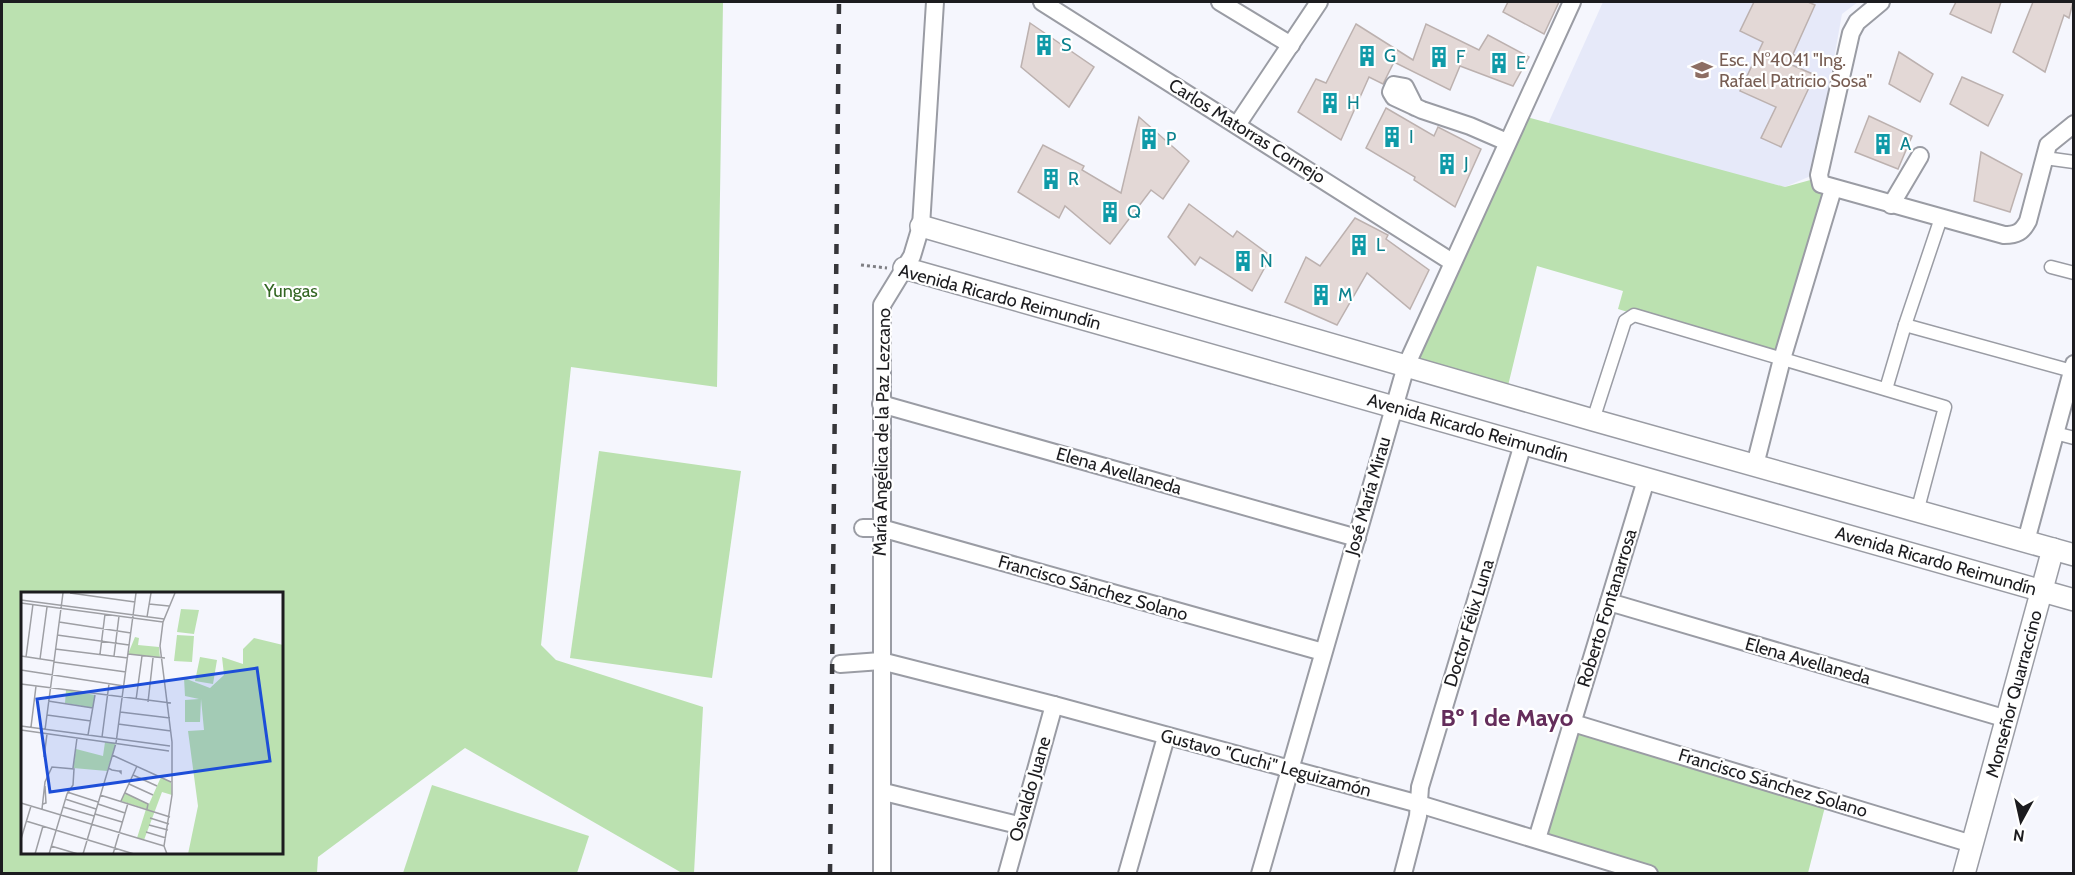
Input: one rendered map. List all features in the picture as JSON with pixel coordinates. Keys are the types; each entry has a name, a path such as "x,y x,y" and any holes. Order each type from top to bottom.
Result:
{"street":[{"name":"María Angélica de la Paz Lezcano","path":"882,873 884,792 881,662 882,305 917,244 921,226 935,2"},
{"name":"Carlos Matorras Cornejo","path":"1042,2 1452,262"},
{"path":"1220,2 1291,45"},
{"path":"1237,125 1319,2"},
{"name":"José María Mirau","path":"1260,873 1406,366 1572,2"},
{"path":"1881,2 1857,22 1851,33 1819,175 1821,184 2004,235 2015,235 2023,230 2028,221 2048,145 2073,124"},
{"path":"1414,107 1470,126 1507,142"},
{"path":"1892,205 1920,156"},
{"path":"2045,158 2073,162"},
{"path":"1755,465 1782,359 1833,189"},
{"path":"1886,389 1941,218"},
{"path":"921,226 1593,420 2073,555"},
{"path":"2051,267 2073,273"},
{"name":"Avenida Ricardo Reimundín","path":"904,268 2073,600"},
{"path":"1593,420 1625,321 1634,315 1945,407 1917,512"},
{"path":"1905,325 2073,367 2026,541"},
{"name":"Elena Avellaneda","path":"881,404 1357,538"},
{"path":"2055,433 2073,438"},
{"name":"Doctor Félix Luna","path":"1403,873 1419,804 1420,787 1523,444"},
{"name":"Roberto Fontanarrosa","path":"1537,839 1646,480"},
{"name":"Francisco Sánchez Solano","path":"863,528 881,528 1323,652"},
{"name":"Monseñor Quarraccino","path":"1964,873 2053,549"},
{"name":"Elena Avellaneda","path":"1609,602 2007,719"},
{"name":"Gustavo \"Cuchi\" Leguizamón","path":"840,664 881,662 1054,705 1419,804 1649,873"},
{"name":"Osvaldo Juane","path":"1006,873 1054,705"},
{"name":"Francisco Sánchez Solano","path":"1573,723 1972,844"},
{"path":"1127,873 1166,737"},
{"path":"884,792 1018,825"}],"path":[{"name":"Avenida Ricardo Reimundín","path":"861,266 904,268"}],"shaded area":[{"name":"Esc. N°4041 \"Ing. Rafael Patricio Sosa\"","path":"1603,2 1858,2 1842,14 1813,175 1785,187 1547,126"}],"green space":[{"name":"Yungas","path":"2,2 723,2 717,387 571,367 541,645 556,660 703,707 694,873 682,873 465,748 318,857 317,873 2,873"},
{"path":"1519,115 1785,187 1814,179 1833,189 1782,359 1618,309 1623,291 1537,266 1506,394 1406,366"},
{"path":"599,451 741,471 712,678 570,658"},
{"path":"1573,723 1827,799 1808,873 1649,873 1537,839"},
{"path":"432,785 589,836 577,873 403,873"}],"building":[{"path":"1508,2 1559,2 1544,34 1503,12"},
{"path":"1754,2 1808,2 1815,5 1793,54 1796,56 1792,65 1815,75 1781,147 1761,138 1776,107 1740,91 1763,42 1740,31"},
{"path":"1956,2 2001,2 1991,33 1950,14"},
{"path":"2033,2 2073,2 2069,18 2064,15 2045,72 2013,52"},
{"name":"S","path":"1030,23 1094,67 1069,107 1021,67"},
{"path":"1356,24 1413,60 1426,24 1479,50 1488,35 1529,57 1513,86 1460,66 1450,90 1394,62 1383,84 1369,77 1341,140 1298,112 1316,79 1326,83"},
{"path":"1899,52 1933,74 1920,102 1889,84"},
{"path":"1962,77 2003,95 1988,126 1950,104"},
{"path":"1386,108 1434,136 1438,127 1481,149 1455,207 1414,180 1415,177 1366,148"},
{"name":"A","path":"1869,116 1912,136 1898,169 1855,152"},
{"path":"1139,117 1189,161 1163,199 1151,190 1110,244 1065,206 1059,218 1018,192 1043,145 1084,166 1082,170 1121,193"},
{"path":"1981,152 2022,174 2010,212 1974,201"},
{"path":"1189,204 1233,237 1237,231 1271,256 1252,291 1200,257 1195,265 1168,237"},
{"path":"1355,218 1388,235 1386,239 1429,270 1410,309 1367,273 1337,325 1285,302 1306,257 1320,266"}],"railway":[{"path":"830,874 839,2"}],"place":[{"name":"S","path":"1044,45"},
{"name":"G","path":"1367,56"},
{"name":"F","path":"1439,57"},
{"name":"E","path":"1499,63"},
{"name":"Esc. N°4041 \"Ing. Rafael Patricio Sosa\"","path":"1702,70"},
{"name":"H","path":"1330,103"},
{"name":"I","path":"1392,137"},
{"name":"P","path":"1149,139"},
{"name":"A","path":"1883,144"},
{"name":"J","path":"1447,164"},
{"name":"R","path":"1051,179"},
{"name":"Q","path":"1110,212"},
{"name":"L","path":"1359,245"},
{"name":"N","path":"1243,261"},
{"name":"M","path":"1321,295"}],"district":[{"name":"Bº 1 de Mayo","path":"1507,717"}]}
